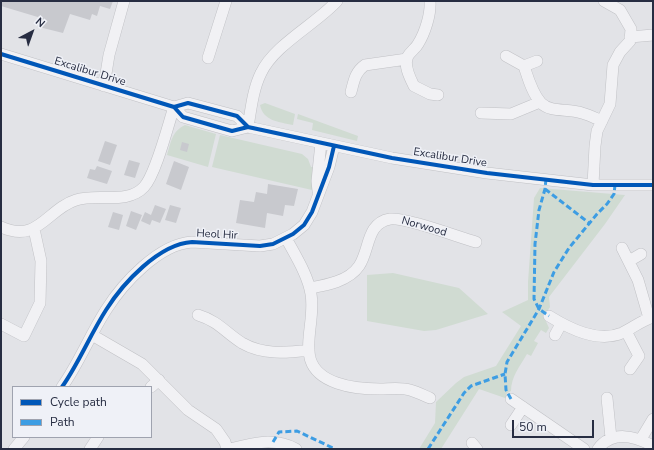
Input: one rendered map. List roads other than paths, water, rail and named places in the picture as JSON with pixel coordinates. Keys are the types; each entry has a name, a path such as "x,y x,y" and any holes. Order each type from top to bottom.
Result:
{"street":[{"path":"104,86 109,55 124,1"},
{"path":"208,58 226,1"},
{"path":"248,127 259,78 266,65 276,53 337,1"},
{"path":"430,1 429,12 422,37 407,59 408,72 414,86 430,94 438,95"},
{"path":"593,185 597,131 610,104 613,65 620,52 630,42 631,29 620,10 604,1"},
{"path":"630,37 653,35"},
{"name":"Excalibur Drive","path":"1,54 174,107 183,117 232,131 248,127 392,158 480,172 593,185 653,185"},
{"path":"506,56 524,66 533,90 540,102 550,109 562,108 582,113 602,121"},
{"path":"351,92 356,75 365,65 407,59"},
{"path":"524,66 537,61"},
{"path":"481,113 511,114 540,102"},
{"name":"Excalibur Drive","path":"174,107 188,103 237,116 248,127"},
{"path":"1,227 15,232 34,229 75,200 92,197 123,197 142,188 151,177 174,107"},
{"name":"Heol Hir","path":"318,192 317,180 320,143"},
{"name":"Heol Hir","path":"63,386 107,308 118,294 149,262 168,248 181,243 192,242 260,246 273,244 299,230 308,219 323,182 334,146"},
{"name":"Norwood","path":"310,288 336,282 352,273 359,266 363,258 372,231 383,221 397,219 476,242"},
{"path":"1,324 24,336 40,304 42,261 34,229"},
{"path":"286,238 310,288 312,302 309,350 311,363 314,369 328,379 365,389 410,390 430,398"},
{"path":"549,316 570,329 599,335 620,334 651,318 638,280 622,248"},
{"path":"628,261 641,254"},
{"path":"198,315 217,323 242,343 260,350 278,353 309,350"},
{"path":"555,335 561,324"},
{"path":"626,331 639,356 630,369"},
{"path":"92,336 142,364 155,383 188,410 216,429 228,449 265,442 282,443 296,449"},
{"path":"607,398 611,438"},
{"path":"511,399 584,449"},
{"path":"511,425 522,407"},
{"path":"641,439 653,419"},
{"path":"598,449 611,438 626,436 641,439 653,446"},
{"path":"14,449 23,438"},
{"path":"90,449 97,438"}]}
